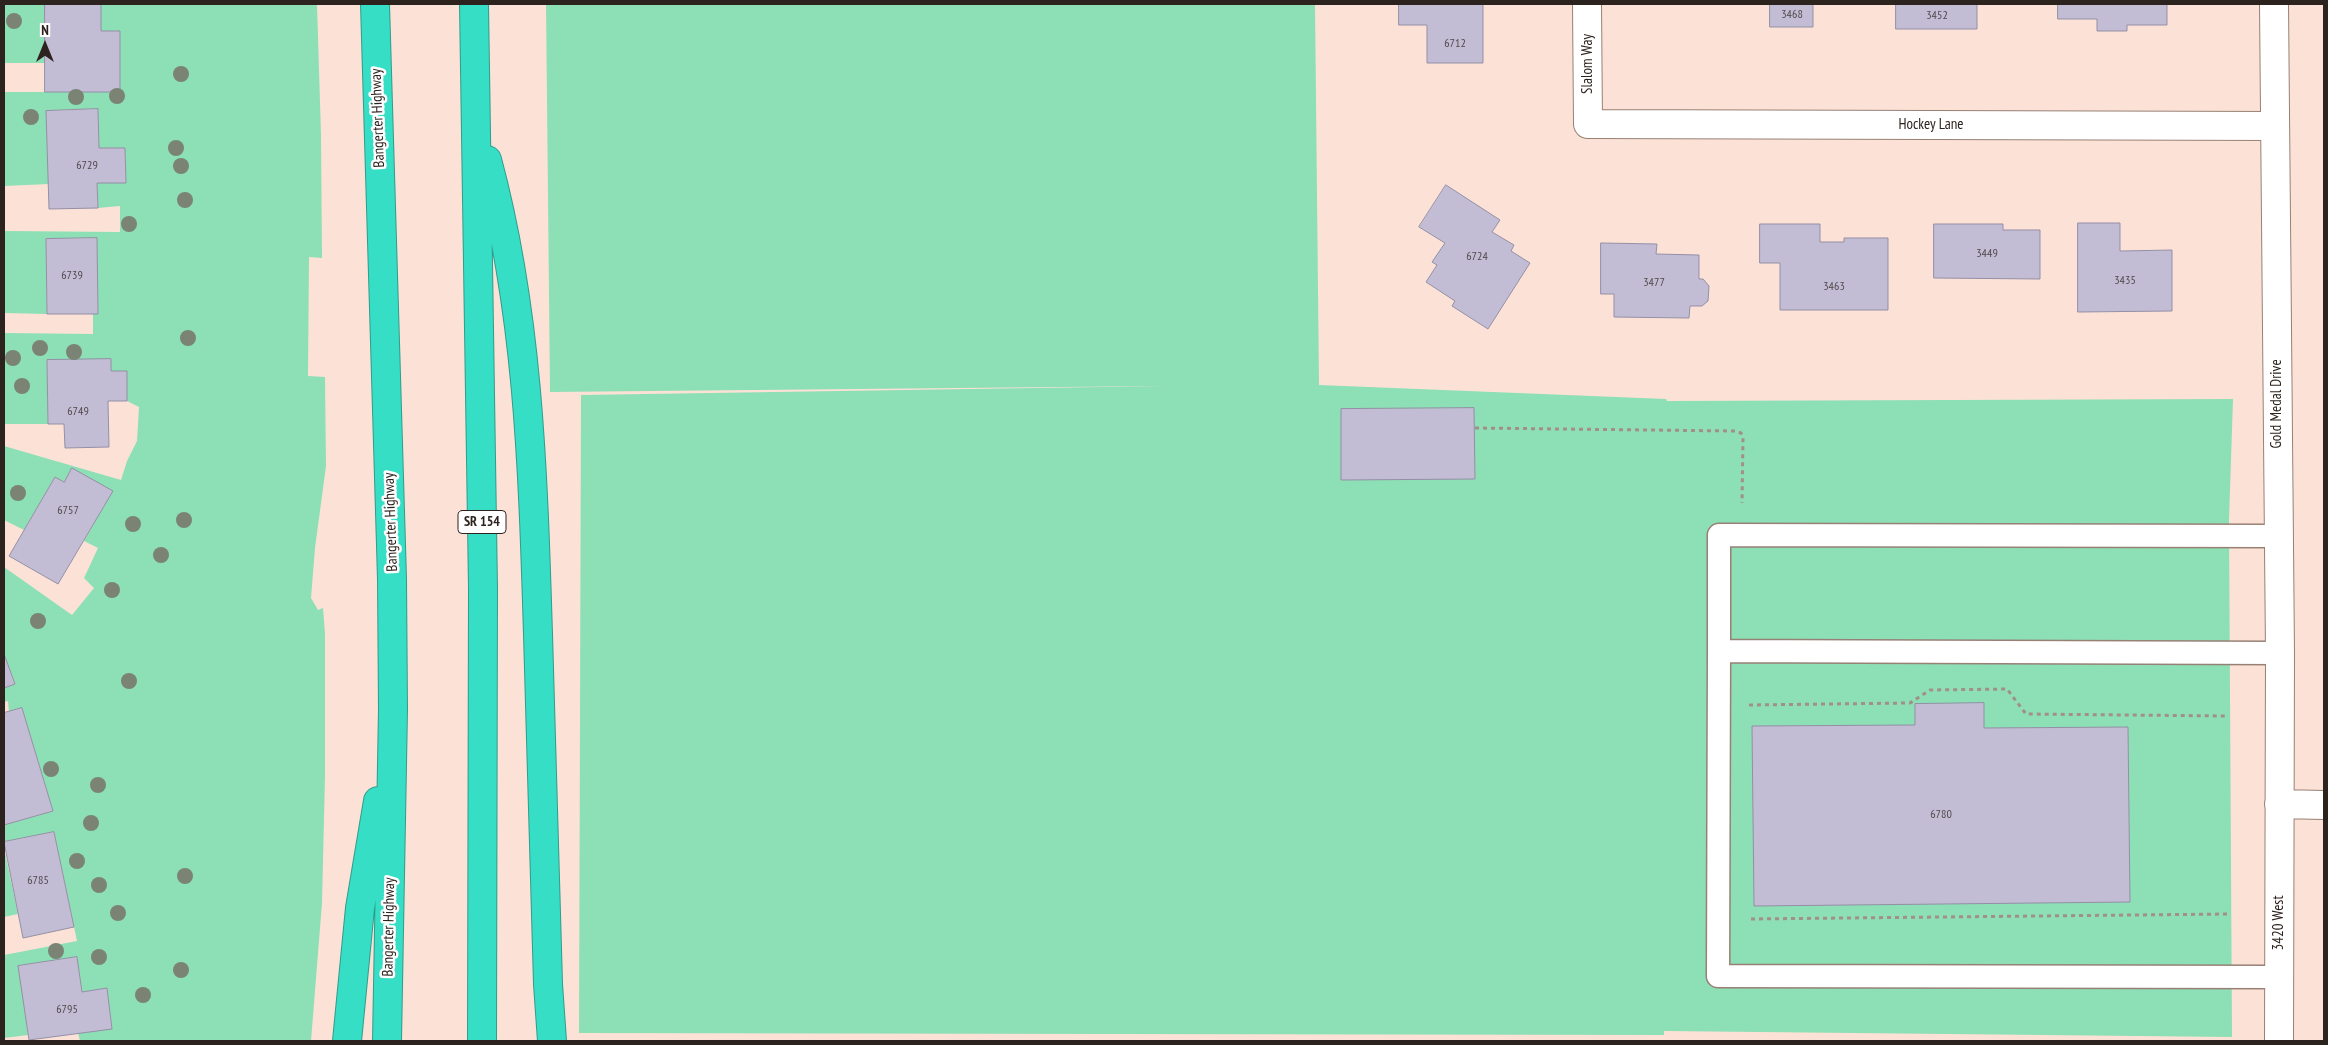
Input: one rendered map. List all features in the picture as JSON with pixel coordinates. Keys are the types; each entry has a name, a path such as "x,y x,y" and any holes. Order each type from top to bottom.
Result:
{"highway":[{"name":"Bangerter Highway","path":"375,4 392,579 393,708 387,1041"},
{"name":"SR 154","path":"474,4 483,589 482,1041"},
{"path":"476,118 500,211 512,278 530,419 548,984 552,1041"},
{"path":"347,1041 360,908 393,708"}],"street":[{"name":"Slalom Way","path":"1587,4 1588,124"},
{"name":"Gold Medal Drive","path":"2274,4 2274,126 2278,295 2279,804"},
{"name":"Hockey Lane","path":"1588,124 2274,126"},
{"name":"3420 West","path":"2279,804 2280,1041"},
{"path":"2279,804 2324,805"}],"lane":[{"path":"2278,536 1719,535 1718,976 2279,977"},
{"path":"1719,651 2280,653"}],"path":[{"path":"1476,428 1735,431 1741,433 1743,437 1742,535"},
{"path":"1740,705 1910,703 1930,690 2007,689 2026,714 2228,716"},
{"path":"1743,919 2228,914"}],"green space":[{"path":"4,4 45,4 45,63 4,63"},
{"path":"101,4 317,4 322,258 309,257 308,376 325,377 326,466 315,548 311,598 318,610 323,608 325,634 325,776 322,903 311,1041 80,1041 78,1033 112,1028 107,989 82,992 77,957 19,966 28,1035 4,1038 4,955 77,941 54,832 4,842 4,825 53,811 22,708 9,712 8,701 4,702 4,688 15,684 4,655 4,567 72,615 94,588 84,578 98,548 84,541 112,491 64,482 55,477 24,530 4,520 4,446 121,480 127,461 137,441 139,407 127,401 127,372 111,371 74,360 47,360 48,424 4,424 4,333 93,334 93,314 98,313 96,238 46,239 47,314 4,313 4,231 120,232 120,206 98,208 97,183 126,182 125,148 99,148 98,109 46,111 49,184 4,186 4,92 119,92 120,31 101,31"},
{"path":"546,4 1315,4 1319,385 1666,399 1667,401 2233,399 2229,520 2232,1037 1664,1031 1664,1035 579,1033 581,395 1163,386 550,392"},
{"path":"4,848 18,914 4,917"}],"building":[{"path":"45,4 101,4 101,31 120,31 120,92 45,92"},
{"path":"1399,4 1483,4 1483,63 1427,63 1427,25 1399,25"},
{"path":"1770,4 1813,4 1813,27 1770,27"},
{"path":"1896,4 1977,4 1977,29 1896,29"},
{"path":"2058,4 2167,4 2167,25 2127,25 2127,31 2097,31 2097,19 2058,19"},
{"path":"98,109 99,148 125,148 126,183 97,183 98,208 49,209 46,111"},
{"path":"1446,185 1500,220 1492,232 1514,245 1511,251 1530,263 1488,329 1452,306 1455,301 1426,282 1437,265 1432,262 1445,243 1419,227"},
{"path":"2078,223 2120,223 2120,251 2172,250 2172,311 2078,312"},
{"path":"1760,224 1820,224 1820,242 1844,242 1844,238 1888,238 1888,310 1780,310 1780,263 1760,263"},
{"path":"1934,224 2003,224 2003,230 2040,230 2040,279 1934,278"},
{"path":"97,238 98,314 47,314 46,239"},
{"path":"1601,243 1657,244 1656,254 1699,255 1699,279 1703,279 1709,286 1708,301 1702,306 1690,306 1689,318 1614,317 1614,294 1601,294"},
{"path":"111,359 111,371 127,371 127,401 108,401 109,447 65,448 64,424 48,424 47,360"},
{"path":"1474,408 1475,479 1341,480 1341,409"},
{"path":"72,468 113,491 58,584 9,556 55,477 64,482"},
{"path":"4,654 15,684 4,688"},
{"path":"1984,703 1984,728 2128,727 2130,902 1754,906 1752,726 1915,725 1915,704"},
{"path":"22,708 53,811 4,825 4,713"},
{"path":"54,832 74,927 23,938 4,842"},
{"path":"77,957 82,992 107,988 112,1029 29,1040 18,966"}]}
